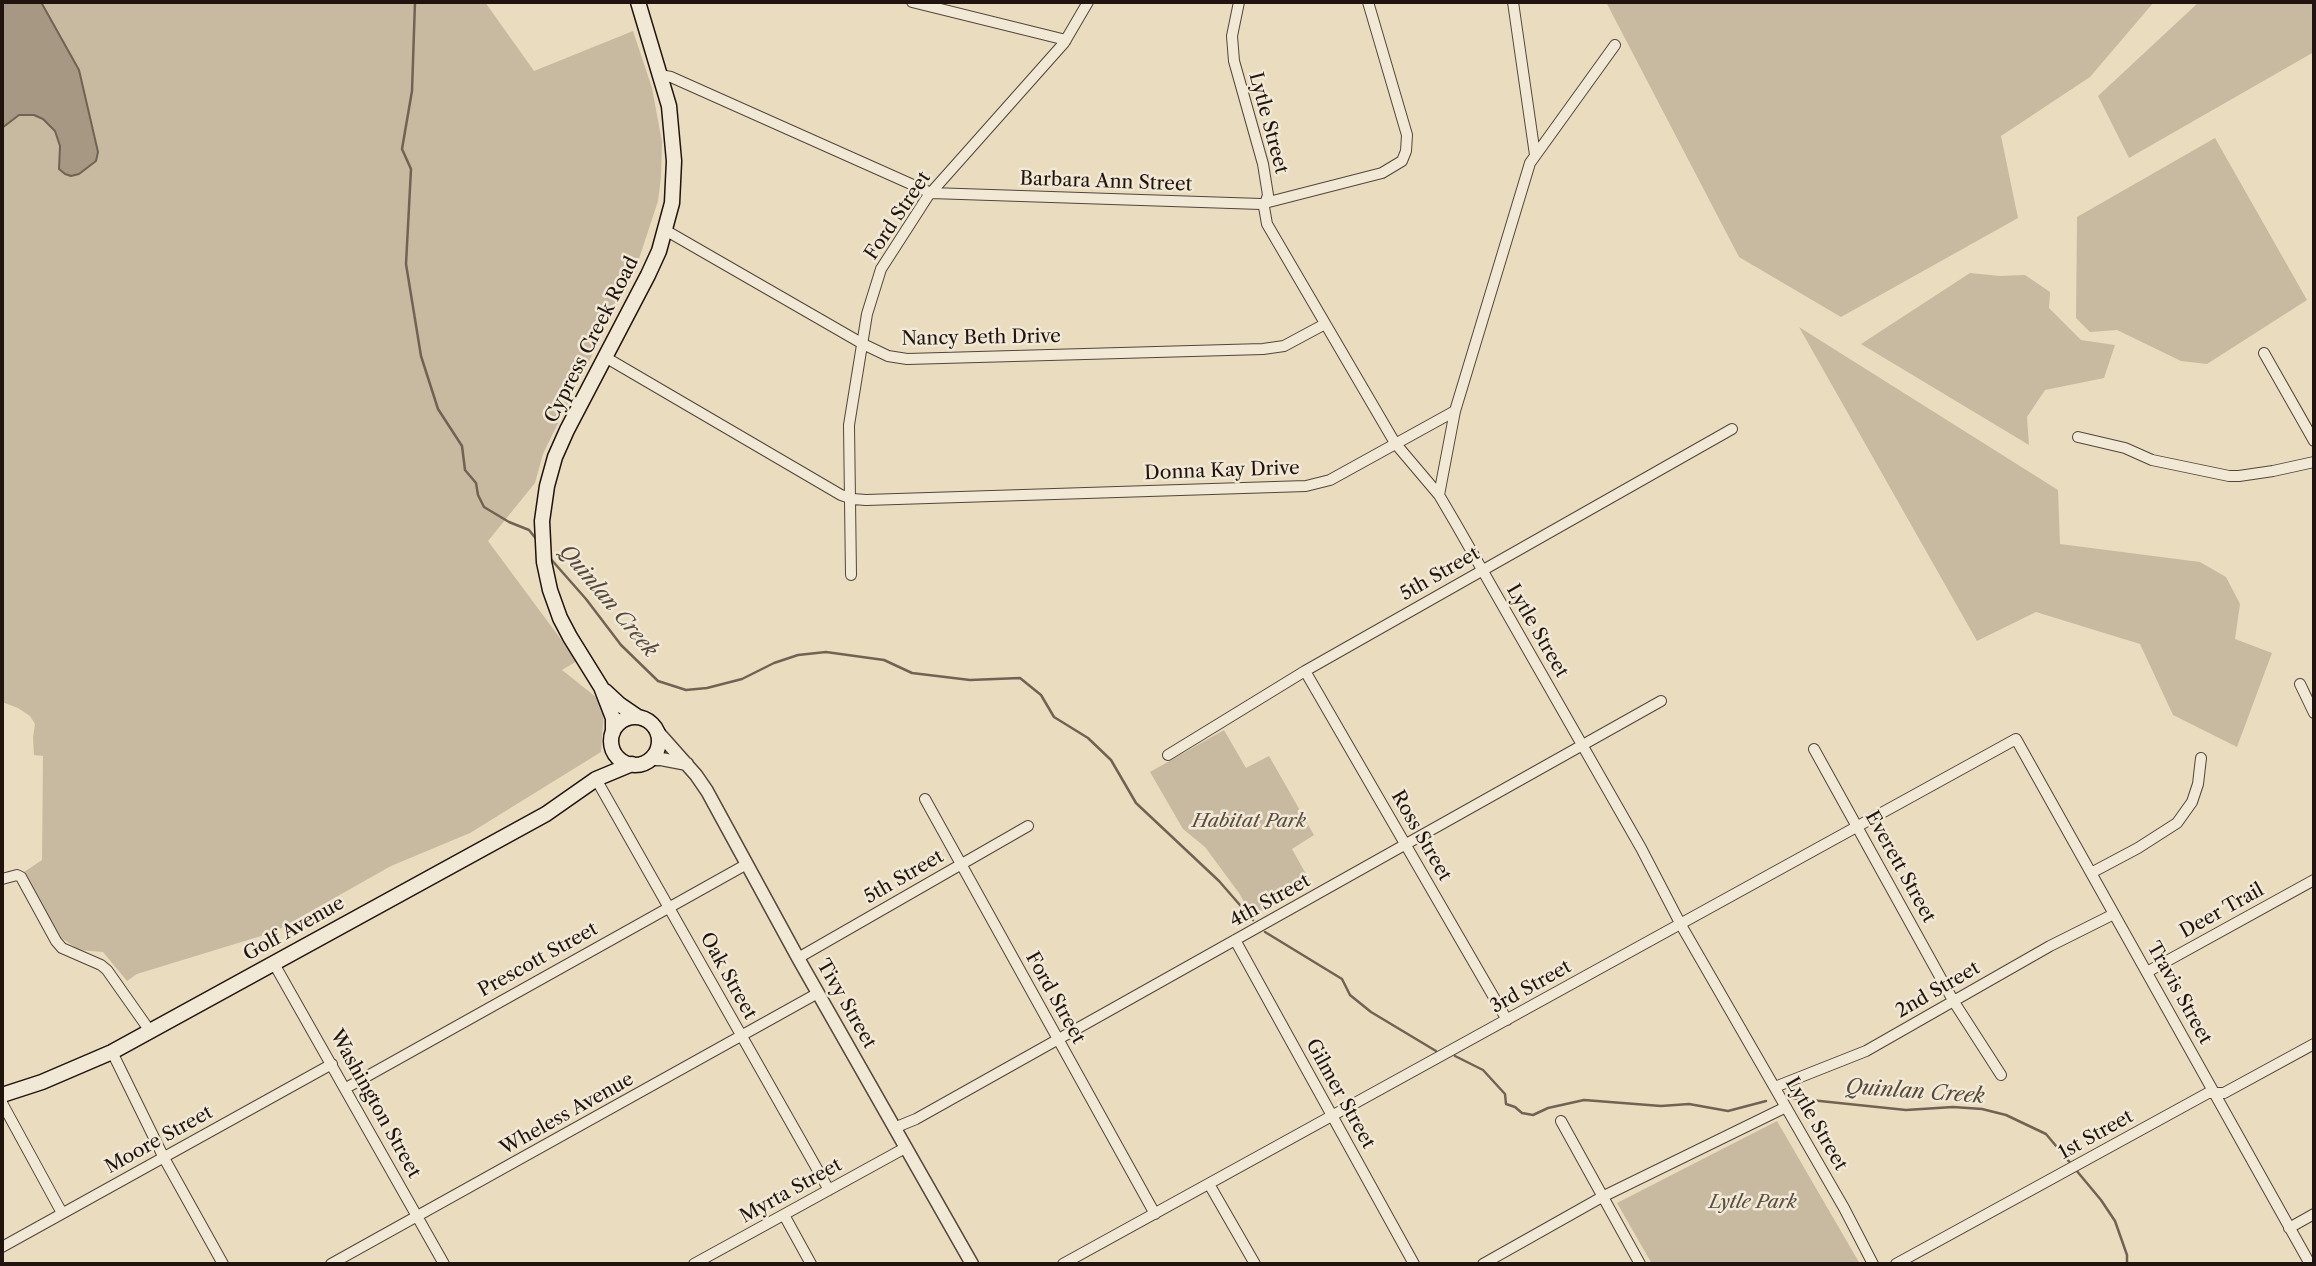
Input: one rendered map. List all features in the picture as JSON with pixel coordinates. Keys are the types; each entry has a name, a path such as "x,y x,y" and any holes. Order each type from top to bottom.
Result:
{"main road":[{"name":"Cypress Creek Road","path":"613,732 613,718 601,687 560,618 550,590 542,537 547,486 555,457 648,275 672,203 674,162 669,106 638,2"},
{"name":"Cypress Creek Road","path":"601,687 638,717"},
{"path":"638,717 653,724 657,731 658,746 651,759 644,763 632,764 619,758 613,748 613,732 625,719 638,717"},
{"name":"Golf Avenue","path":"596,779 613,748"},
{"name":"Golf Avenue","path":"2,1095 42,1082 112,1052 545,814 596,779 632,764"}],"street":[{"path":"912,2 941,6 1066,40"},
{"name":"Ford Street","path":"851,575 849,425 869,304 881,269 931,192 1066,40 1088,2"},
{"name":"Lytle Street","path":"1239,2 1232,36 1234,61 1263,164 1268,195 1264,207 1267,224 1395,443 1439,495 1641,848 1681,925 1844,1208 1873,1264"},
{"name":"Barbara Ann Street","path":"660,75 671,77 931,192 1265,203 1382,173 1402,161 1406,152 1407,135 1368,2"},
{"path":"1513,2 1535,155"},
{"path":"1439,495 1455,411 1530,163 1615,45"},
{"name":"Nancy Beth Drive","path":"665,230 863,344 888,356 907,359 1263,349 1283,346 1325,324"},
{"path":"2264,353 2314,441"},
{"name":"Donna Kay Drive","path":"605,357 829,488 850,498 866,500 1306,486 1329,480 1455,411"},
{"name":"5th Street","path":"1168,755 1306,671 1732,429"},
{"path":"2078,437 2125,448 2152,460 2229,475 2260,473 2314,462"},
{"name":"Ross Street","path":"1306,671 1507,1020"},
{"path":"2300,684 2314,713"},
{"name":"4th Street","path":"894,1128 916,1119 1661,701"},
{"name":"Tivy Street","path":"657,731 707,792 972,1264"},
{"name":"3rd Street","path":"1063,1264 2016,739"},
{"name":"Travis Street","path":"2016,739 2310,1264"},
{"name":"Everett Street","path":"1814,749 1954,1002 2001,1074"},
{"path":"651,759 661,758 687,765"},
{"path":"2091,873 2177,823 2192,802 2198,784 2201,758"},
{"name":"Oak Street","path":"596,779 829,1190"},
{"name":"Ford Street","path":"925,799 1155,1214"},
{"name":"5th Street","path":"798,958 1028,826"},
{"name":"Prescott Street","path":"346,1088 747,864"},
{"path":"2,879 17,875 21,877 56,942 69,952 107,970 150,1031"},
{"name":"Deer Trail","path":"2147,972 2314,880"},
{"name":"2nd Street","path":"1775,1087 1866,1051 2050,946 2114,914"},
{"name":"Gilmer Street","path":"1235,940 1414,1264"},
{"name":"Washington Street","path":"273,962 444,1264"},
{"name":"Wheless Avenue","path":"331,1264 818,993"},
{"name":"1st Street","path":"1896,1264 2208,1093 2224,1093 2314,1044"},
{"path":"112,1052 164,1158 223,1264"},
{"name":"Moore Street","path":"2,1247 332,1064"},
{"path":"2,1104 62,1213"},
{"path":"1483,1264 1602,1197 1786,1107"},
{"path":"1561,1121 1640,1264"},
{"name":"Myrta Street","path":"694,1264 905,1148"},
{"path":"1209,1184 1255,1264"},
{"path":"2289,1228 2314,1214"},
{"path":"784,1215 811,1264"}],"green space":[{"path":"2,2 485,2 534,71 633,31 652,88 662,142 658,201 637,265 543,454 535,483 488,541 577,661 562,670 596,697 604,711 601,752 470,833 391,866 274,932 137,974 127,981 103,952 79,950 60,937 24,872 42,860 43,756 34,755 35,724 30,716 2,702"},
{"path":"1606,2 2154,2 2090,77 2001,136 2018,218 1841,317 1739,257"},
{"path":"2199,2 2314,2 2314,52 2129,158 2098,96"},
{"path":"2215,138 2307,300 2207,364 2181,361 2117,330 2090,332 2076,318 2077,217"},
{"path":"1970,273 2025,275 2050,292 2049,308 2081,340 2115,345 2104,378 2045,390 2027,417 2029,445 1861,344"},
{"path":"1799,327 2058,490 2060,544 2200,562 2226,577 2240,604 2235,639 2272,653 2237,747 2173,715 2140,644 2036,612 1977,641"},
{"name":"Habitat Park","path":"1224,730 1246,768 1269,756 1314,835 1292,849 1311,883 1252,916 1239,893 1205,847 1183,829 1150,772"},
{"name":"Lytle Park","path":"1777,1121 1860,1264 1652,1264 1617,1203"}],"shaded area":[{"path":"2,2 41,2 79,70 98,152 96,161 79,174 71,176 59,169 60,146 55,131 43,119 34,115 19,115 2,128"}],"waterway":[{"name":"Quinlan Creek","path":"415,2 412,91 402,149 411,169 406,264 421,356 438,409 462,446 465,470 476,483 484,507 529,530 537,540"},
{"name":"Quinlan Creek","path":"549,557 621,645 658,681 686,690 742,679 774,663 798,655 826,652 884,660 912,673 970,680 1020,678 1041,695 1054,717 1088,738 1111,760 1136,803 1219,881 1253,920"},
{"name":"Quinlan Creek","path":"1265,932 1342,979 1350,995 1371,1012 1436,1051"},
{"name":"Quinlan Creek","path":"1455,1056 1483,1070 1505,1094 1506,1104 1522,1113 1533,1115 1548,1108 1584,1100 1661,1106 1689,1104 1728,1111 1766,1101"},
{"name":"Quinlan Creek","path":"1791,1098 1906,1110 1953,1107 1982,1109 2006,1115 2046,1134 2072,1165"},
{"name":"Quinlan Creek","path":"2076,1170 2115,1221 2127,1255 2127,1264"}]}
